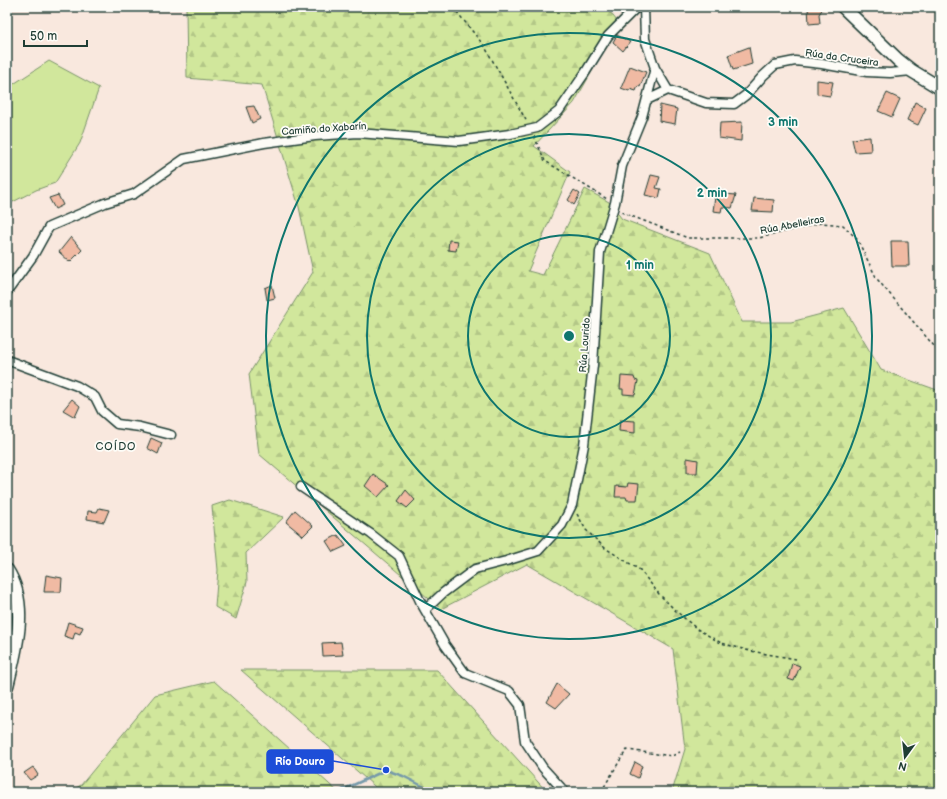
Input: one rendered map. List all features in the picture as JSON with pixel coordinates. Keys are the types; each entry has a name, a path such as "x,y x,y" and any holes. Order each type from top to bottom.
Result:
{"main road":[{"path":"843,7 884,47 912,70 940,88"},
{"path":"7,570 14,580 20,603 18,634 7,686"}],"street":[{"name":"Camiño do Xabarín","path":"7,292 33,256 50,227 98,206 134,194 184,159 264,142 315,136 358,133 458,141 510,134 537,128 559,111 608,36 637,7"},
{"path":"644,7 645,39 655,68 668,90 647,100"},
{"name":"Rúa da Cruceira","path":"668,90 706,103 734,104 746,95 762,76 775,65 795,61 867,72 890,73 912,70"},
{"name":"Rúa Lourido","path":"425,610 443,593 475,569 538,551 562,525 572,505 584,444 593,365 600,252 615,203 622,166 642,117 655,68"},
{"path":"7,360 77,386 95,397 102,411 117,424 140,427 171,435"},
{"path":"301,487 371,534 399,556 444,645 466,673 509,691 520,705 525,741 543,768 565,792"}],"path":[{"name":"Rúa Abelleiras","path":"453,7 485,47 531,130 546,161 615,203 621,212 688,238 759,238 821,223 843,225 857,239 877,279 940,353"},
{"path":"572,505 586,530 605,548 640,570 659,594 676,611 698,629 721,643 750,651 796,659"},
{"path":"601,792 627,750 672,756 680,752"}],"green space":[{"path":"186,7 606,7 617,21 600,57 574,103 534,146 570,172 528,271 543,275 585,189 609,202 622,219 710,253 742,322 791,322 844,308 881,370 940,391 940,792 672,792 685,749 673,649 527,564 441,609 259,454 249,374 313,272 299,207 262,85 187,78"},
{"path":"49,61 99,88 80,143 55,183 36,190 7,205 7,85 12,85"},
{"path":"230,500 284,517 246,553 247,582 236,619 215,607 218,570 212,506"},
{"path":"241,670 437,670 547,792 381,792"},
{"path":"214,681 338,792 70,792 81,785 155,695"}],"building":[{"path":"808,7 824,7 819,14 820,23 809,24"},
{"path":"617,35 630,42 623,51 613,42"},
{"path":"749,47 752,64 733,70 728,55"},
{"path":"630,66 646,72 640,87 638,86 636,91 630,89 629,91 621,88"},
{"path":"817,80 833,82 830,96 817,94"},
{"path":"887,93 900,99 892,117 878,111"},
{"path":"915,102 926,108 918,125 907,120"},
{"path":"660,105 677,109 675,124 659,121"},
{"path":"254,106 260,119 252,123 246,107"},
{"path":"742,122 741,141 719,138 720,123"},
{"path":"870,137 871,151 855,152 852,139"},
{"path":"651,175 660,177 656,188 661,189 659,198 645,195"},
{"path":"574,190 580,194 574,205 568,200"},
{"path":"716,190 724,191 724,194 736,195 732,208 722,207 721,212 713,211"},
{"path":"58,195 63,205 55,209 49,198"},
{"path":"754,198 774,200 773,212 752,211"},
{"path":"71,237 82,250 70,262 59,252"},
{"path":"449,240 458,241 456,251 448,250"},
{"path":"891,241 908,241 909,266 892,266"},
{"path":"272,285 275,298 267,300 265,288"},
{"path":"621,376 634,377 635,380 638,381 635,395 623,394 623,389 620,389"},
{"path":"72,399 80,406 75,417 63,410"},
{"path":"620,420 635,421 635,433 619,431"},
{"path":"151,438 162,443 158,454 147,448"},
{"path":"687,458 698,460 697,473 687,473"},
{"path":"373,474 389,485 378,497 365,486"},
{"path":"628,483 639,484 637,500 627,500 626,497 615,497 616,486 627,487"},
{"path":"406,490 415,500 407,508 398,501"},
{"path":"99,508 109,510 104,522 87,519 88,511 97,512"},
{"path":"295,510 313,526 303,536 286,522"},
{"path":"338,535 346,546 333,552 326,541"},
{"path":"46,575 62,578 61,592 44,592"},
{"path":"68,622 83,627 80,634 75,632 73,639 64,636"},
{"path":"341,642 343,655 323,656 322,643"},
{"path":"792,663 800,666 794,681 788,679"},
{"path":"557,684 569,694 556,708 547,702"},
{"path":"635,762 642,766 638,778 630,774"},
{"path":"33,767 38,775 30,780 24,773"}],"waterway":[{"path":"338,792 386,770 403,776 434,792"}],"place":[{"name":"Río Douro","path":"386,770"}],"district":[{"name":"COÍDO","path":"116,446"}]}
